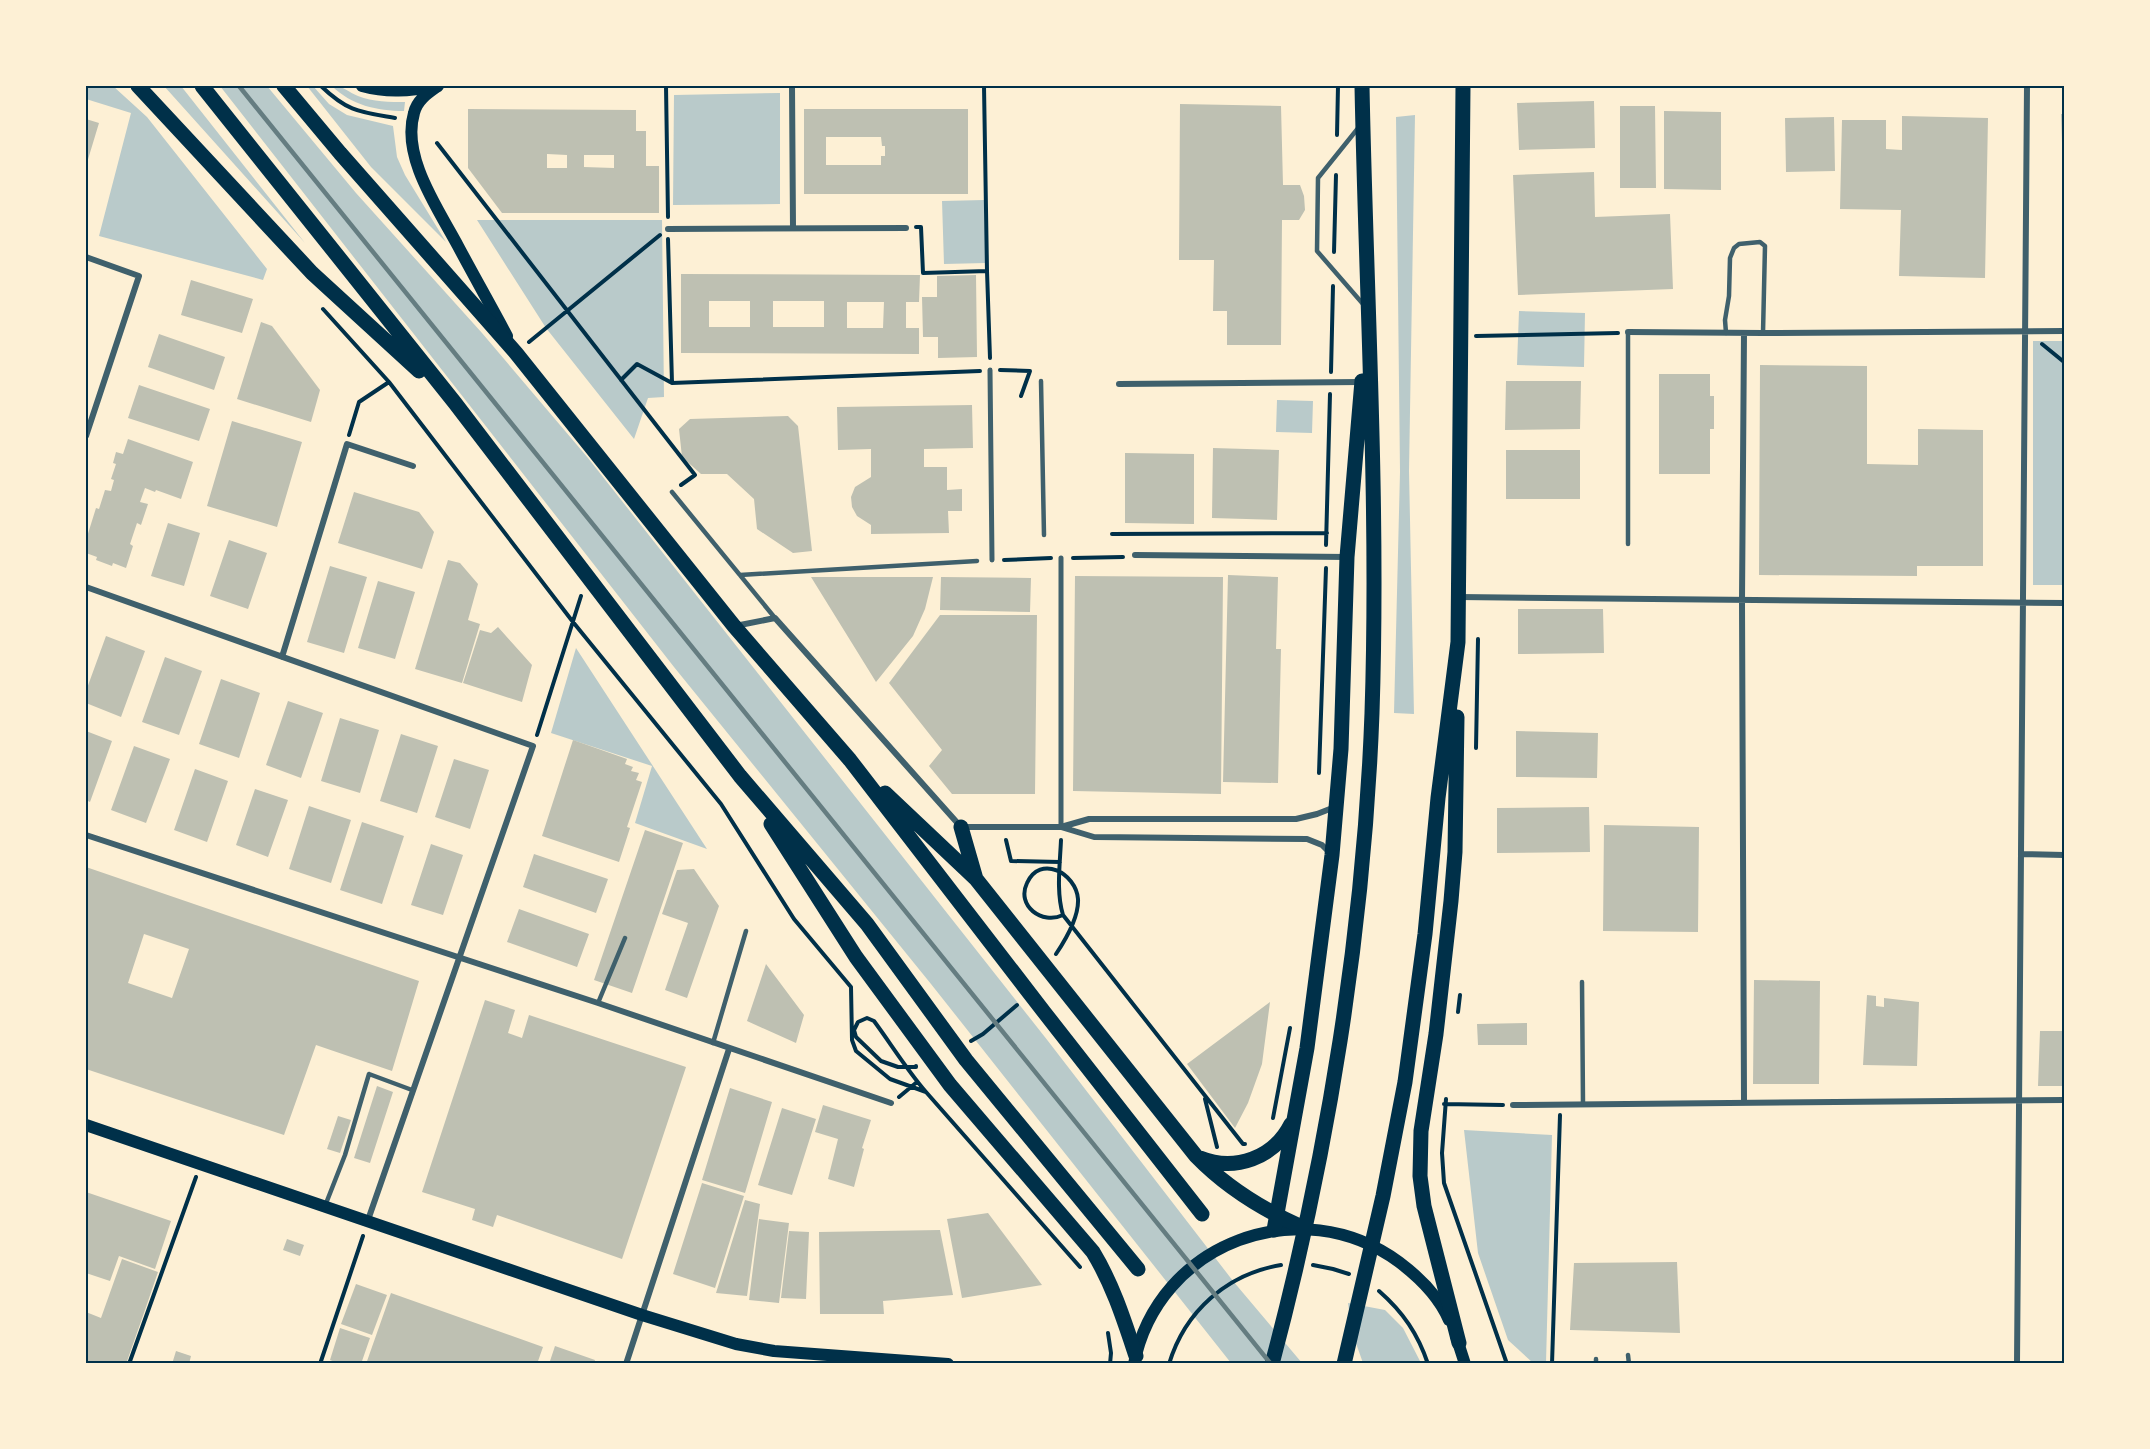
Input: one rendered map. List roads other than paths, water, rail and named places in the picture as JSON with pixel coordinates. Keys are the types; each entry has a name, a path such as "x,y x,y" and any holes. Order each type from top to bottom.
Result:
{"main road":[{"path":"138,86 312,273 455,403"},
{"path":"202,86 455,403 740,776 867,924 966,1060 1138,1269"},
{"path":"284,86 516,353 734,626 850,760 1203,1214"},
{"path":"362,86 396,91 436,86"},
{"path":"436,86 421,100 414,112 412,135 415,154 428,191 516,353"},
{"path":"1272,1364 1312,1190 1340,1034 1360,887 1372,713 1373,514 1362,86"},
{"path":"1462,86 1455,852 1436,1034 1425,1104 1420,1176 1424,1206 1465,1364"},
{"path":"1276,1223 1299,1101 1332,855 1346,647 1347,556 1368,309"},
{"path":"1344,1364 1383,1196 1405,1082 1425,934 1438,798 1458,642"},
{"path":"850,760 976,879 1196,1156 1213,1173 1276,1223 1333,1232 1360,1240 1387,1253 1411,1270 1431,1291 1448,1316 1460,1343"},
{"path":"740,776 845,940 943,1076 1093,1252 1116,1296 1135,1360"},
{"path":"961,827 976,879"},
{"path":"1196,1156 1222,1164 1248,1161 1263,1155 1287,1132 1295,1117 1299,1101"},
{"path":"86,1125 642,1315 736,1344 774,1351 948,1364"},
{"path":"1135,1360 1143,1336 1163,1298 1193,1266 1212,1253 1276,1223"}],"street":[{"path":"792,86 793,228"},
{"path":"2017,1364 2027,86"},
{"path":"668,229 906,228"},
{"path":"86,257 139,276 86,436"},
{"path":"1628,332 2064,331"},
{"path":"1744,333 1742,601 1744,1102"},
{"path":"990,370 992,560"},
{"path":"1119,384 1362,382"},
{"path":"282,657 346,444 413,466"},
{"path":"1135,555 1347,556"},
{"path":"1061,558 1061,827"},
{"path":"86,587 533,747 368,1220"},
{"path":"1458,597 2064,603"},
{"path":"734,626 775,618 961,827 1061,827 1089,819 1296,819 1336,807"},
{"path":"1061,827 1094,837 1307,839 1322,845 1332,855"},
{"path":"86,835 598,1003 891,1103"},
{"path":"2021,854 2064,855"},
{"path":"626,1364 729,1049"},
{"path":"1513,1105 2064,1100"}],"lane":[{"path":"1362,123 1318,177 1317,251 1368,309"},
{"path":"1726,333 1730,258 1734,248 1739,244 1760,242 1765,246 1763,333"},
{"path":"1628,332 1628,544"},
{"path":"1041,381 1044,535"},
{"path":"672,492 775,618"},
{"path":"740,575 976,561"},
{"path":"713,1043 746,932"},
{"path":"598,1003 625,938"},
{"path":"1582,982 1583,1104"},
{"path":"325,1206 345,1155 369,1074 412,1090"},
{"path":"1628,1355 1629,1364"}],"railway":[{"path":"239,86 1271,1364"}]}
